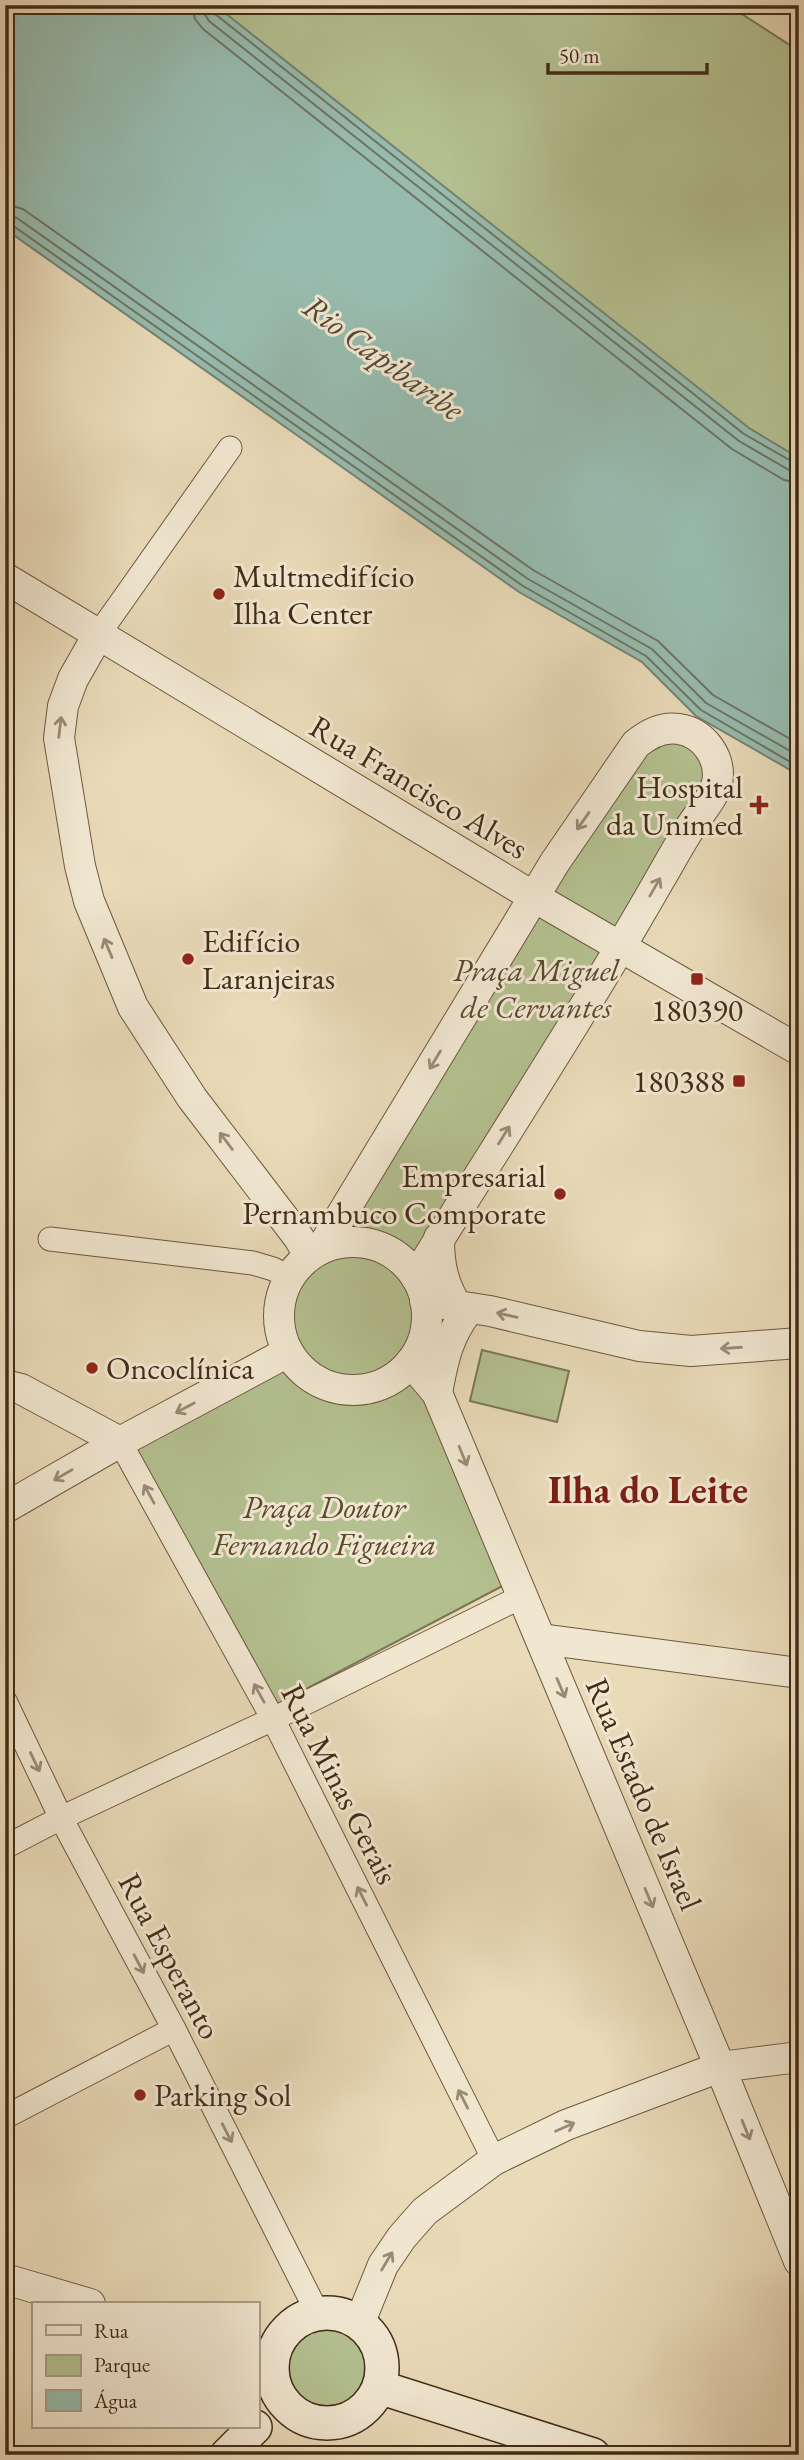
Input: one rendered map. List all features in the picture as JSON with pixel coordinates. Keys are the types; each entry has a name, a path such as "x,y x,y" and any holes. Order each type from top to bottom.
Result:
{"main road":[{"path":"318,2314 333,2314 359,2324 372,2336 382,2369 379,2387 371,2402 359,2414 326,2424 309,2421 294,2413 281,2400 265,2356 284,2334 305,2318 318,2314"},
{"path":"379,2387 593,2455"},
{"path":"259,2423 281,2400"},
{"path":"227,2455 254,2428"}],"street":[{"path":"230,448 98,635 73,678 63,706 59,738 80,866 89,901 133,1007 192,1098 299,1238 315,1252"},
{"name":"Rua Francisco Alves","path":"5,578 534,897 799,1050"},
{"path":"315,1252 337,1243 356,1242 373,1245 405,1262 421,1289 427,1317 420,1348 411,1362 396,1376 377,1386 357,1390 336,1388 317,1381 300,1369 280,1334 278,1315 281,1295 289,1277 315,1252 555,862 636,744 662,729 677,728 693,733 706,743 714,756 718,774 714,793 439,1238 421,1289"},
{"path":"439,1238 443,1280 447,1291 464,1308"},
{"path":"50,1239 253,1263 289,1277"},
{"path":"421,1289 464,1308 491,1311 639,1346 691,1351 799,1343"},
{"path":"437,1393 447,1349 464,1308"},
{"path":"5,1508 120,1442 288,1352"},
{"name":"Rua Estado de Israel","path":"411,1362 437,1393 799,2261"},
{"path":"5,1385 21,1389 120,1442"},
{"name":"Rua Minas Gerais","path":"120,1442 273,1719 494,2160"},
{"path":"5,1847 521,1597"},
{"path":"541,1639 799,1673"},
{"name":"Rua Esperanto","path":"5,1701 61,1818 174,2029 318,2314"},
{"path":"5,2117 174,2029"},
{"path":"359,2324 383,2265 402,2237 425,2211 494,2160 566,2125 720,2067 799,2057"},
{"path":"5,2279 83,2302"}],"green space":[{"path":"189,5 728,5 799,51 799,473"},
{"name":"Praça Miguel de Cervantes","path":"690,739 712,773 621,938 542,894 635,748"},
{"name":"Praça Miguel de Cervantes","path":"536,903 614,947 416,1269 396,1251 378,1242 331,1239"},
{"path":"352,1246 379,1251 402,1266 417,1289 422,1316 417,1343 402,1366 379,1381 352,1386 325,1381 302,1366 287,1343 282,1316 287,1289 302,1266 325,1251"},
{"path":"482,1350 569,1371 557,1422 470,1401"},
{"name":"Praça Doutor Fernando Figueira","path":"287,1356 300,1373 312,1382 351,1393 383,1387 396,1380 410,1367 510,1582 270,1708 125,1444"},
{"path":"326,2323 350,2330 362,2342 369,2366 362,2390 350,2402 326,2409 302,2402 290,2390 283,2366 290,2342 302,2330"}],"water":[{"name":"Rio Capibaribe","path":"5,5 215,5 749,428 799,458 799,775 696,716 642,662 519,592 5,229"}],"place":[{"name":"Multmedifício Ilha Center","path":"219,594"},
{"name":"Hospital da Unimed","path":"759,805"},
{"name":"Edifício Laranjeiras","path":"188,959"},
{"name":"180390","path":"697,979"},
{"name":"180388","path":"739,1081"},
{"name":"Empresarial Pernambuco Comporate","path":"560,1194"},
{"name":"Oncoclínica","path":"92,1368"},
{"name":"Parking Sol","path":"140,2095"}],"district":[{"name":"Ilha do Leite","path":"648,1490"}]}
